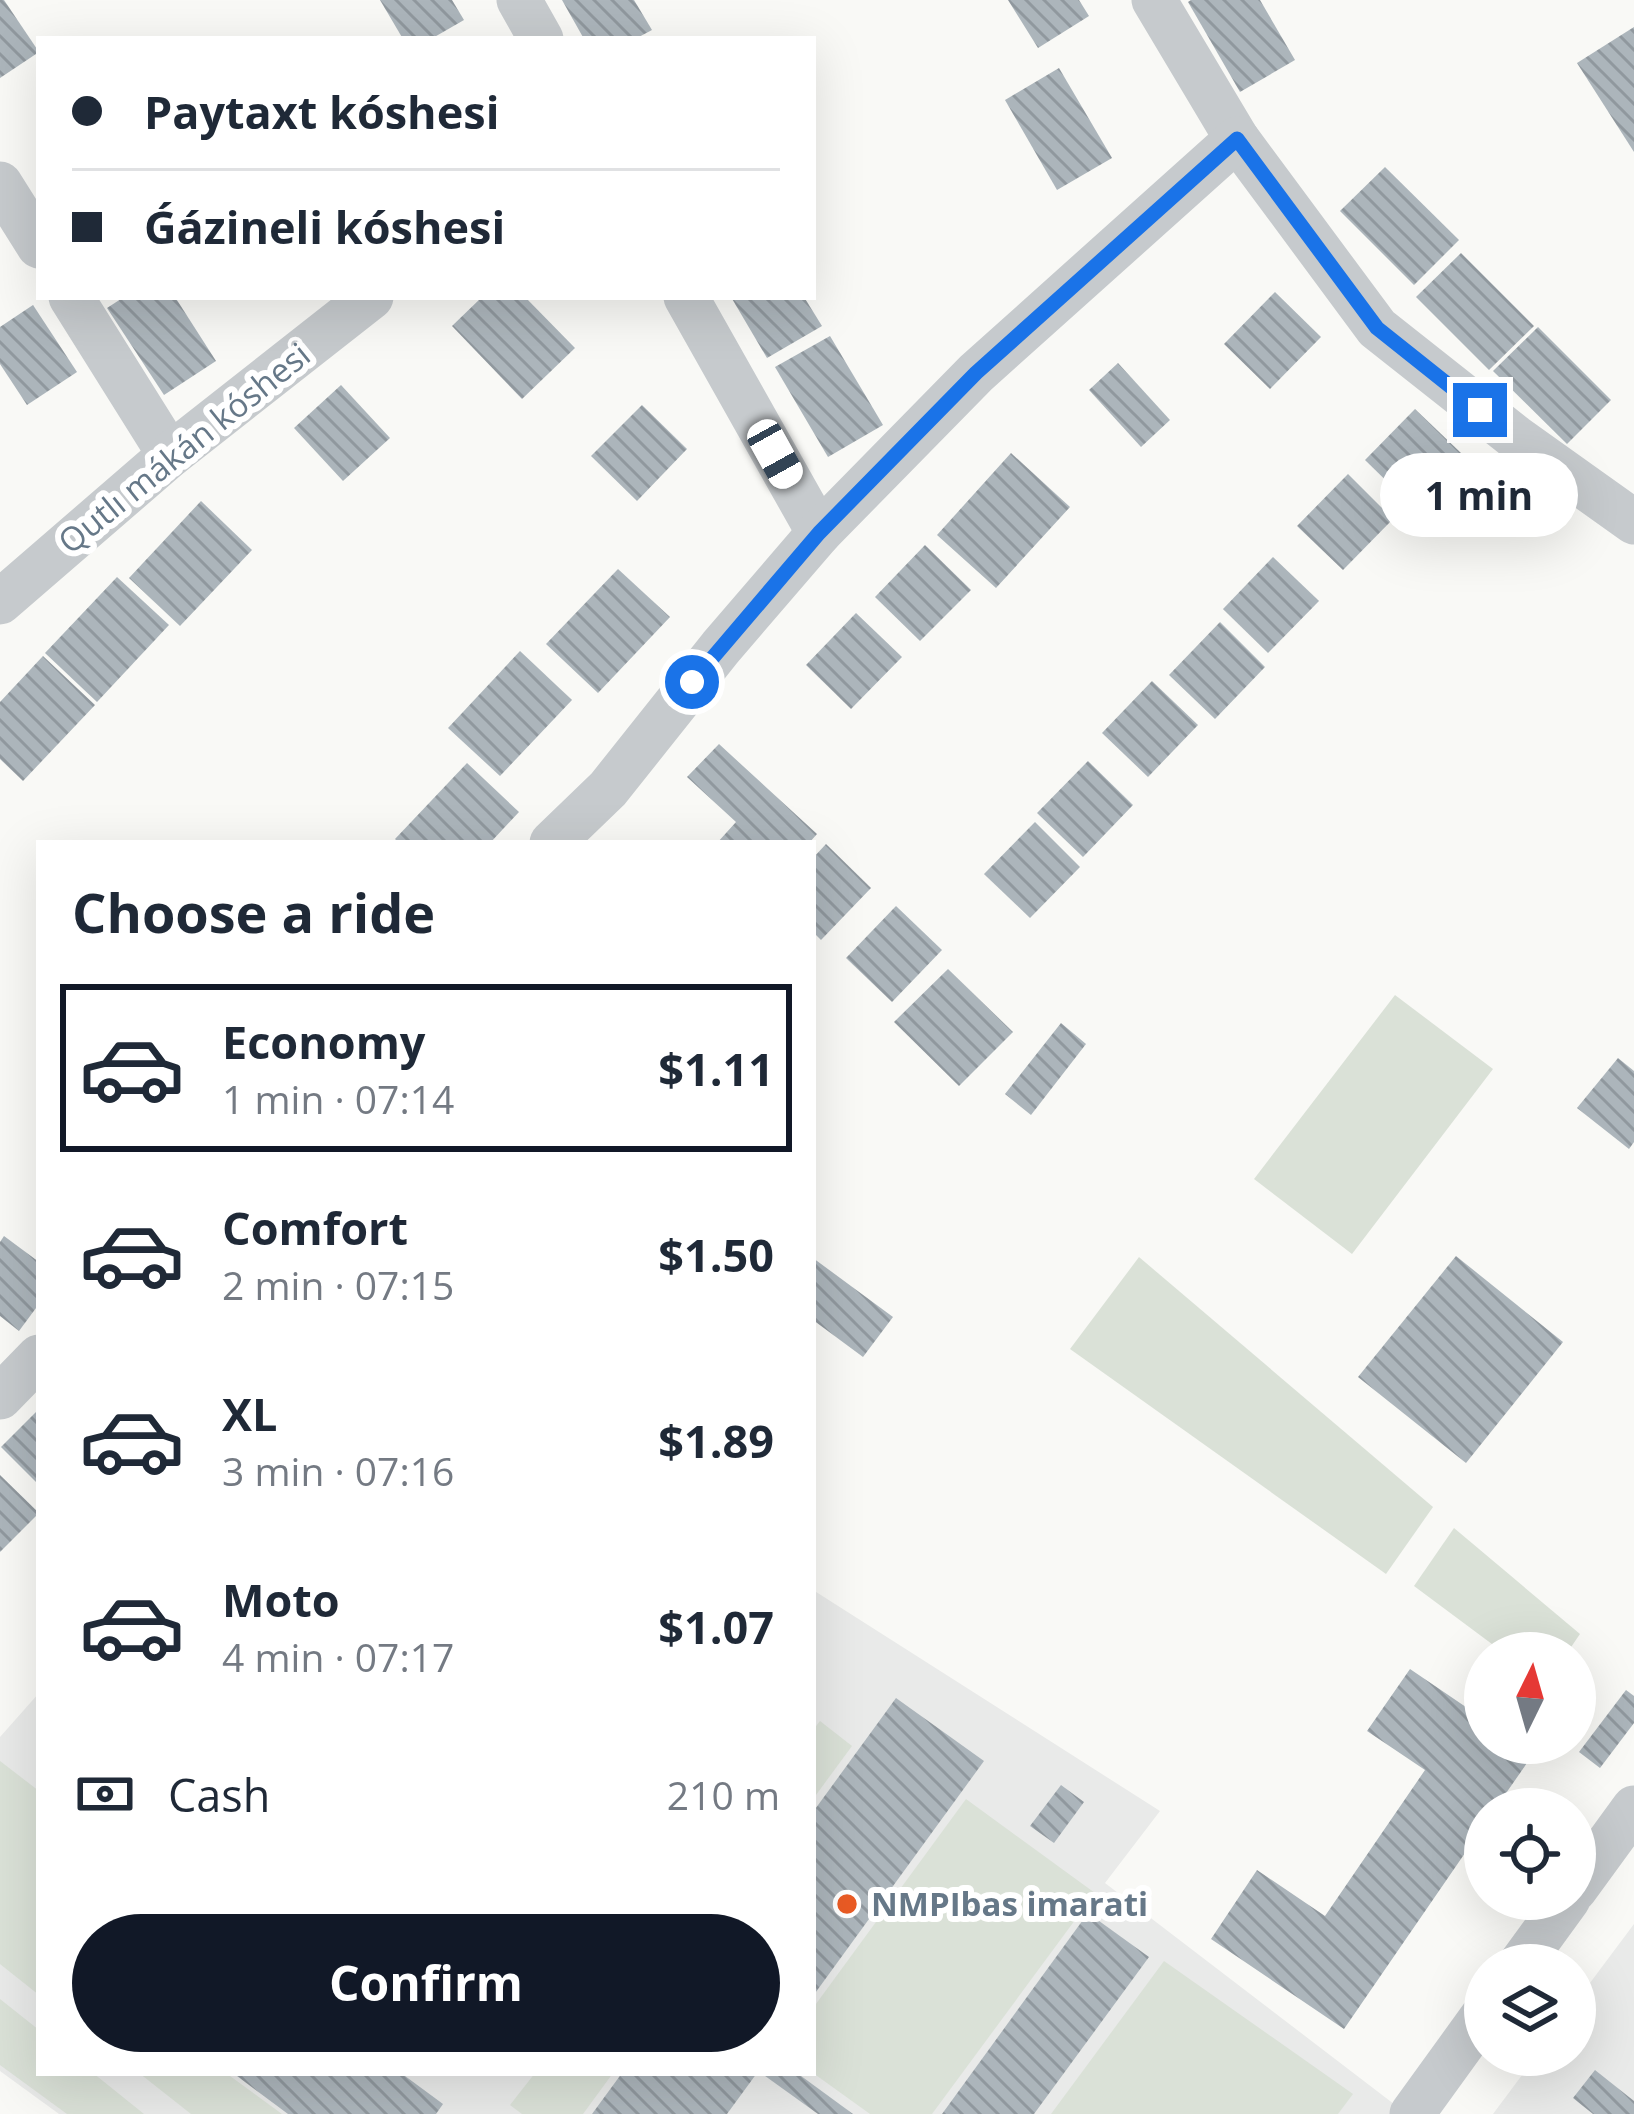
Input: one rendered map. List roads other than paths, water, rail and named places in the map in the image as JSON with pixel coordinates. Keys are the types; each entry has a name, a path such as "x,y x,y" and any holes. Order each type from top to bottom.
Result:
{"street":[{"path":"519,0 539,36"},
{"path":"1154,0 1237,139 1377,328 1515,437 1634,522"},
{"path":"555,840 608,789 819,533 976,373 1237,139"},
{"path":"0,184 36,241"},
{"path":"73,300 170,455"},
{"name":"Qutlı mákán kóshesi","path":"0,602 170,455 366,300"},
{"path":"688,300 819,533"},
{"path":"0,1396 36,1360"},
{"path":"1596,1860 1634,1808"},
{"path":"1412,2114 1464,2043"}],"place":[{"name":"NMPIbas imarati","path":"847,1904"}]}
